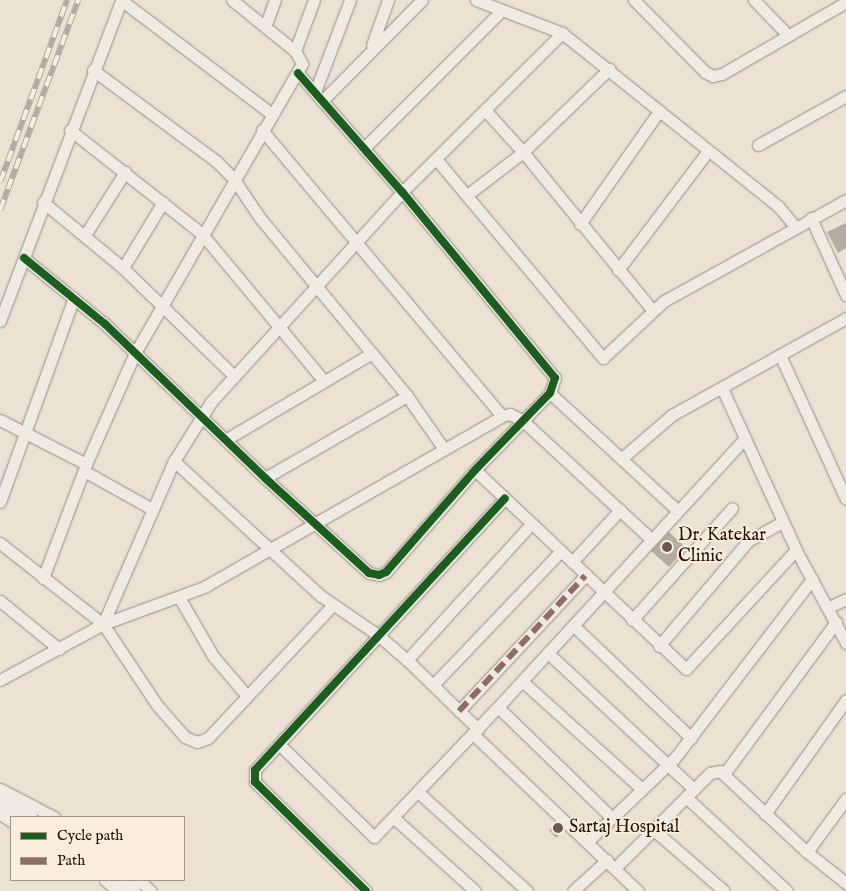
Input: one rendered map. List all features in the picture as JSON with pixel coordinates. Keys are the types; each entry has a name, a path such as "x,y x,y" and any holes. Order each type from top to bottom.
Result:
{"street":[{"path":"0,321 70,130 121,0 272,114"},
{"path":"265,27 275,0"},
{"path":"295,51 314,0"},
{"path":"319,96 350,0"},
{"path":"370,49 388,0"},
{"path":"319,96 422,0"},
{"path":"476,0 562,33 778,206 795,226"},
{"path":"634,0 705,72 713,76 722,74 787,34 846,2"},
{"path":"754,0 787,34"},
{"path":"43,578 85,468 134,352 164,305 233,178 302,64 295,51 235,1"},
{"path":"364,148 501,11"},
{"path":"103,624 174,461 200,416 233,375 277,326 402,192 562,33"},
{"path":"468,195 523,152 609,69"},
{"path":"93,70 216,162 233,178 260,218 407,396 444,448"},
{"path":"24,258 74,298 134,352 264,478 370,573 378,575 386,572 475,470 550,393 555,378 402,192 298,73"},
{"path":"758,144 846,96"},
{"path":"485,110 523,152 652,311"},
{"path":"580,224 659,111"},
{"path":"70,130 164,202 202,234 323,380"},
{"path":"262,130 502,416"},
{"path":"618,270 708,151"},
{"path":"436,159 604,358 664,301 795,226 846,200"},
{"path":"85,235 124,172"},
{"path":"43,202 85,235 164,305 233,375"},
{"path":"123,268 164,202"},
{"path":"811,218 845,292"},
{"path":"0,502 74,298"},
{"path":"622,458 672,415 846,318"},
{"path":"225,440 323,380 372,353"},
{"path":"780,355 846,499"},
{"path":"722,388 782,522 846,642"},
{"path":"550,393 677,510"},
{"path":"264,478 407,396"},
{"path":"0,680 103,624 179,597 269,549 444,448 502,416 510,414 522,420 652,539"},
{"path":"0,420 26,433 152,509"},
{"path":"279,744 368,834 374,837 574,626 602,592 745,438"},
{"path":"174,461 333,606 378,635 407,660 459,711 475,731 611,864 634,889"},
{"path":"475,470 680,666 686,669 692,666 796,550"},
{"path":"366,891 255,782 255,770 505,498"},
{"path":"632,620 732,508"},
{"path":"572,562 620,510"},
{"path":"659,646 748,541 782,522"},
{"path":"407,660 532,523"},
{"path":"0,543 103,624 157,706 185,737 197,742 208,738 333,606"},
{"path":"433,686 560,551"},
{"path":"459,711 585,576"},
{"path":"587,842 668,764 691,738 812,579"},
{"path":"179,597 213,656 247,696"},
{"path":"829,607 846,599"},
{"path":"0,601 59,649"},
{"path":"724,774 836,622"},
{"path":"574,626 691,738"},
{"path":"548,653 668,764 690,793 787,891"},
{"path":"522,681 641,788"},
{"path":"765,814 846,700"},
{"path":"498,707 612,818"},
{"path":"573,891 655,831 710,773 724,774 806,852 843,881"},
{"path":"0,789 52,816"},
{"path":"418,792 527,891"},
{"path":"806,852 846,799"},
{"path":"0,802 28,816"},
{"path":"394,818 475,891"},
{"path":"655,831 724,891"},
{"path":"837,891 843,881 846,867"},
{"path":"106,881 118,891"},
{"path":"123,881 134,891"},
{"path":"140,881 151,891"}],"building":[{"path":"846,223 846,248 838,253 827,232"},
{"path":"669,532 686,548 669,567 651,551"},
{"path":"556,823 564,830 556,838 549,830"}],"railway":[{"path":"0,182 67,0"},
{"path":"0,210 78,0"}],"marked path":[{"path":"459,711 585,576"}],"cycle path":[{"path":"24,258 105,324 265,478 369,573 379,575 386,572 475,470 550,393 555,378 402,192 298,73"},
{"path":"366,891 255,782 255,770 505,498"}],"place":[{"name":"Dr. Katekar Clinic","path":"667,547"},
{"name":"Sartaj Hospital","path":"558,828"}]}
